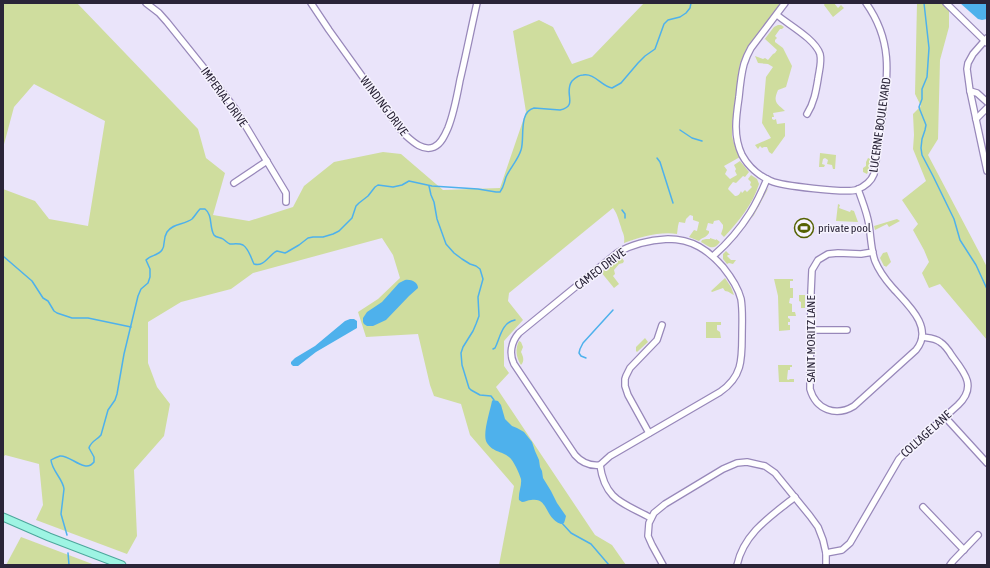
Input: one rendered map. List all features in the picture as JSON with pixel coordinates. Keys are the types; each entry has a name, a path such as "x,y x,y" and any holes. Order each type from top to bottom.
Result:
{"main road":[{"path":"3,518 122,565"}],"street":[{"name":"IMPERIAL DRIVE","path":"146,3 159,13 167,22 236,110 286,193 286,202"},
{"name":"WINDING DRIVE","path":"311,3 403,133 414,143 427,148 433,147 440,143 448,128 454,108 477,3"},
{"path":"785,3 751,48 745,60 735,123 735,133 743,157 752,168 767,179 780,184 846,191 858,189 866,213 876,262 883,276 918,318 922,330 922,337"},
{"name":"LUCERNE BOULEVARD","path":"858,189 866,185 874,174 887,75 887,59 882,34 866,3"},
{"path":"946,3 986,40 973,54 968,63 967,69 970,91 987,171"},
{"path":"777,15 808,38 815,45 820,54 815,93 811,107 807,114"},
{"path":"970,91 977,93 987,102"},
{"path":"976,119 987,108"},
{"path":"234,183 267,161"},
{"path":"713,256 733,236 745,221 756,204 767,179"},
{"name":"CAMEO DRIVE","path":"675,239 698,245 713,256 733,280 741,299 742,356 740,367 734,380 725,388 649,433 610,456 600,465 593,465 583,462 577,457 517,369 511,354 512,346 515,337 519,333 614,255 627,248 640,244 659,240 675,239"},
{"name":"SAINT MORITZ LANE","path":"873,252 861,254 831,254 823,257 816,263 811,273 810,385 811,393 816,402 827,410 836,412 846,410 854,406 916,350 922,337"},
{"path":"649,433 628,395 625,386 625,379 632,365 657,340 662,325"},
{"path":"811,330 847,330"},
{"name":"COLLAGE LANE","path":"826,553 842,550 850,543 896,463 965,397 968,386 967,376 963,369 938,340 922,337"},
{"path":"945,417 987,463"},
{"path":"663,565 649,539 648,533 651,518 657,510 723,469 732,465 747,462 759,464 772,470 810,516 818,527 823,540 826,553 826,565"},
{"path":"600,465 604,481 614,496 622,503 651,518"},
{"path":"737,565 744,546 754,532 795,497"},
{"path":"923,507 964,550"},
{"path":"950,565 978,535"}],"green space":[{"path":"3,3 77,3 198,129 206,158 225,173 213,215 249,221 293,207 304,186 334,162 383,152 401,154 443,190 500,188 526,112 513,31 539,20 553,27 572,64 592,57 644,3 781,3 747,48 740,64 732,125 732,136 740,157 724,166 727,170 725,174 730,179 737,175 734,165 740,161 749,172 745,177 743,176 736,183 733,182 729,187 728,189 735,196 739,195 741,191 742,193 745,190 747,192 752,187 750,185 751,182 748,179 751,175 757,179 759,184 745,212 724,237 721,234 723,225 719,220 714,221 713,224 708,223 706,230 709,231 709,233 699,241 689,237 694,230 697,231 699,222 693,220 693,216 690,215 686,219 685,223 679,222 677,234 664,233 650,235 624,243 624,235 613,208 509,293 508,301 523,320 504,341 504,366 509,373 496,387 595,535 612,545 626,565 499,565 514,486 470,435 461,404 434,396 418,334 366,337 358,312 378,299 400,278 393,255 382,238 253,273 231,289 181,302 148,322 148,363 157,387 170,404 164,436 134,470 137,536 127,554 36,520 43,505 39,464 5,455 3,458 3,189 35,201 49,219 88,226 105,121 34,84 14,107 3,148"},
{"path":"825,3 834,3 838,8 841,5 844,8 833,17 824,5"},
{"path":"917,3 949,3 949,27 940,60 938,139 928,155 987,267 987,340 940,284 929,288 922,273 929,262 913,230 918,224 902,200 926,181 913,149 913,114 921,106 915,94"},
{"path":"778,25 784,27 780,29 775,36 777,38 775,42 783,48 792,66 786,87 778,90 776,97 776,102 785,111 773,113 774,117 772,117 772,119 776,119 777,124 785,123 785,136 772,154 769,152 767,147 762,148 760,146 758,149 755,145 771,138 762,123 766,77 773,67 768,64 758,63 755,56 768,60 775,53 777,50 765,39 764,40 774,27"},
{"path":"820,153 836,155 835,169 833,169 832,165 827,164 828,160 825,158 823,159 822,164 825,165 824,167 819,167"},
{"path":"868,158 871,159 867,174 863,172 863,168 866,166"},
{"path":"769,187 754,215 751,219 766,191"},
{"path":"838,204 840,205 839,208 850,212 851,210 854,211 858,222 836,221"},
{"path":"751,219 748,223 729,246 728,245"},
{"path":"897,219 900,221 889,227 887,224 875,230 874,226"},
{"path":"710,238 716,239 720,242 718,245 709,247 701,242 702,240"},
{"path":"726,251 730,255 727,256 731,260 736,260 733,264 727,264 723,259 723,254"},
{"path":"887,252 891,262 886,267 880,258 883,253"},
{"path":"621,257 624,261 614,270 615,274 613,276 619,284 614,288 601,272"},
{"path":"725,278 734,295 728,291 725,291 723,288 712,292 711,291"},
{"path":"774,279 793,279 793,281 790,281 790,288 793,288 793,298 790,298 789,303 792,304 792,312 795,312 796,316 788,316 790,319 788,325 790,325 790,330 779,331 778,296"},
{"path":"799,295 805,295 805,308 801,308"},
{"path":"706,322 721,322 721,325 717,325 717,330 720,332 721,338 706,338"},
{"path":"645,338 648,342 637,352 636,347"},
{"path":"519,341 523,347 521,352 523,360 521,365 517,353"},
{"path":"778,365 792,365 790,370 788,370 787,379 794,379 794,382 779,382"},
{"path":"21,537 95,565 6,565"}],"water":[{"path":"960,3 987,3 987,19 978,19"},
{"path":"405,280 414,281 418,288 386,320 373,326 367,326 364,324 363,318 367,312 382,302 399,283"},
{"path":"350,319 357,321 357,328 316,352 298,366 293,366 291,364 295,358 315,346 345,321"},
{"path":"493,400 498,401 501,405 505,419 512,426 524,432 532,442 539,460 543,478 566,516 564,523 561,524 556,521 541,502 531,500 522,502 519,500 521,479 518,470 509,457 488,445 486,441 486,427"}],"waterway":[{"path":"67,535 61,514 64,489 62,482 53,468 51,460 64,456 86,466 94,462 94,457 89,448 101,435 108,410 117,394 124,354 138,296 141,289 148,283 150,277 150,269 146,260 162,250 164,240 169,229 192,219 200,209 205,209 209,214 215,236 222,238 230,244 243,245 248,251 254,264 257,265 263,263 275,252 285,253 308,238 323,237 339,231 352,218 356,206 378,185 393,187 402,185 409,181 432,186 500,192 506,177 521,150 524,120 529,111 534,108 560,110 566,108 570,102 569,90 572,81 580,76 591,76 612,88 621,83 638,63 655,49 664,24 668,20 680,17 686,13 690,8 691,3"},
{"path":"924,3 929,48 927,77 922,89 922,99 919,107 926,125 922,139 922,155 954,219 960,240 976,265 987,289"},
{"path":"680,130 692,138 702,141"},
{"path":"657,158 660,162 673,203"},
{"path":"429,186 437,219 446,244 462,259 480,269 483,279 478,297 479,316 473,331 463,347 461,353 462,365 469,388 480,395 491,396 494,400"},
{"path":"622,210 625,214 625,218"},
{"path":"3,256 32,281 43,298 48,301 57,313 72,318 88,318 131,327"},
{"path":"586,358 581,356 579,353 583,343 613,310"},
{"path":"493,349 495,348 504,327 511,321 515,320"},
{"path":"561,522 571,533 591,544 609,565"},
{"path":"68,553 69,565"}],"place":[{"name":"private pool","path":"804,228"}]}
